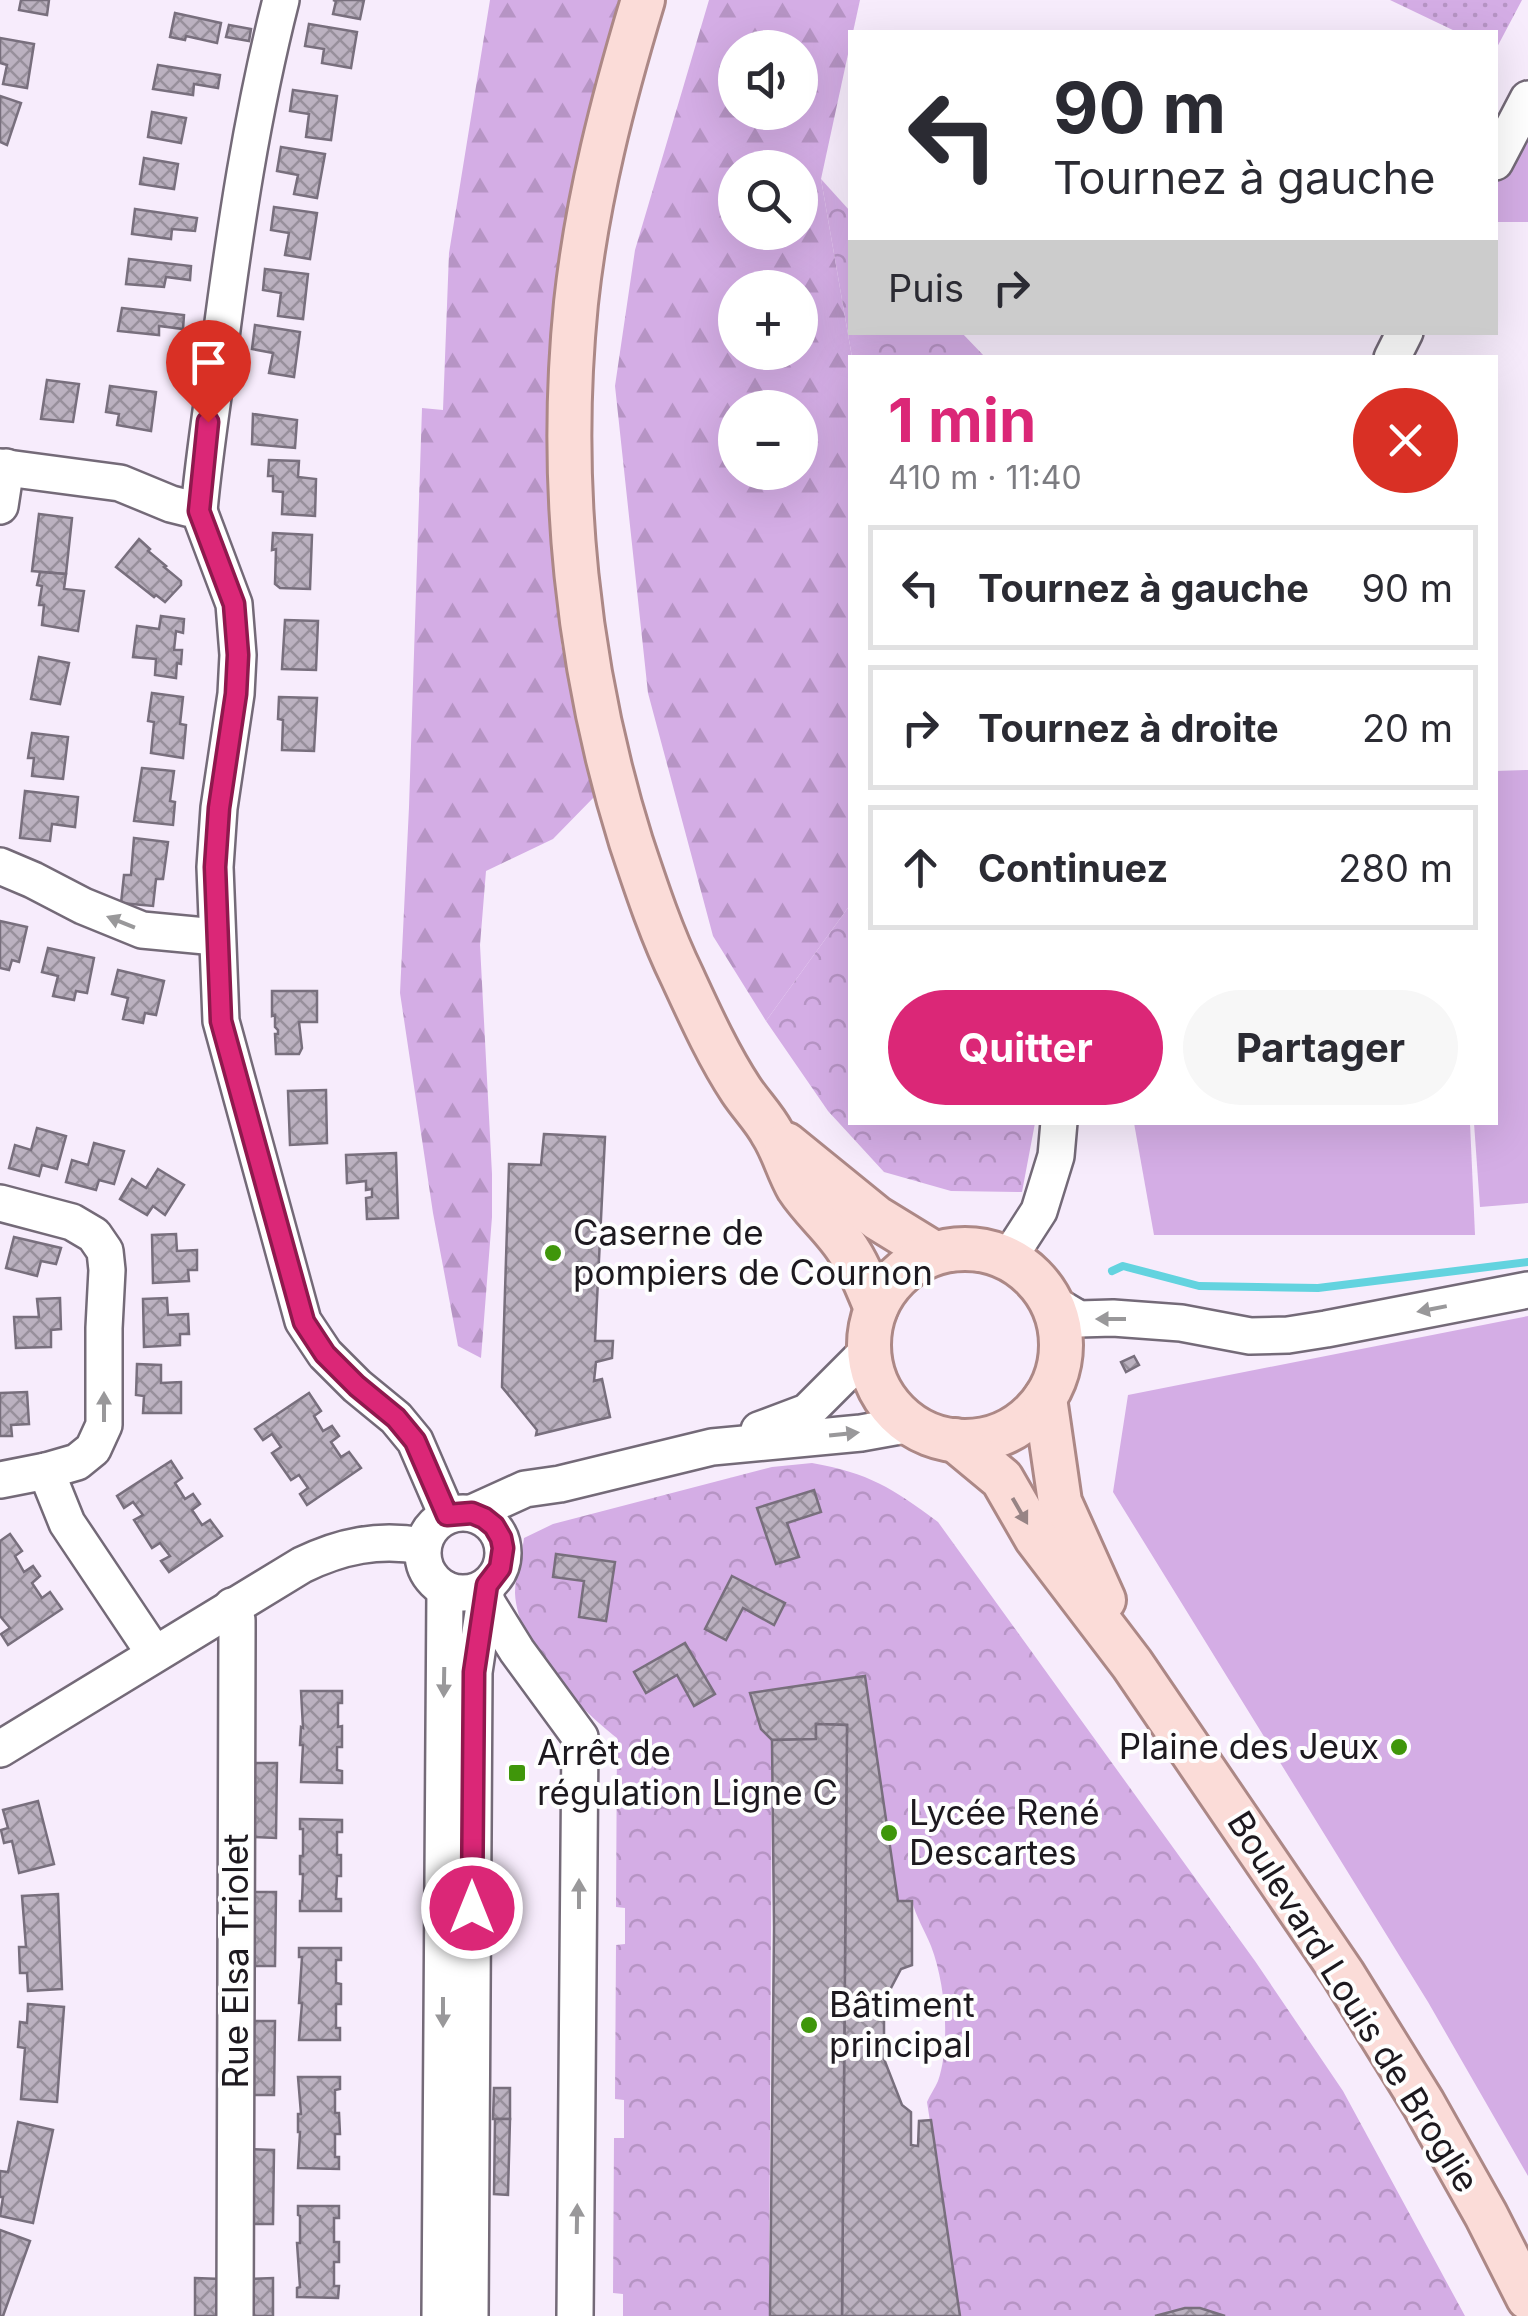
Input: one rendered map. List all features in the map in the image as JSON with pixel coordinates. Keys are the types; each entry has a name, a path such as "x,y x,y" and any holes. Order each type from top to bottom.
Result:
{"main road":[{"path":"643,0 598,169 576,302 570,421 573,527 584,630 604,747 650,900 681,974 742,1090 772,1132 798,1188 850,1252 876,1308"},
{"path":"772,1132 877,1218 934,1254"},
{"path":"972,1249 1008,1259 1034,1277 1052,1303 1061,1334 1059,1366 1046,1398 1021,1423 990,1438 955,1440 911,1424 886,1400 872,1367 869,1350 876,1308 893,1280 934,1254 972,1249"},
{"name":"Boulevard Louis de Broglie","path":"1046,1398 1060,1502 1132,1664"},
{"name":"Boulevard Louis de Broglie","path":"955,1440 1002,1479 1036,1538 1132,1664 1343,1974 1423,2103 1528,2298"}],"street":[{"path":"281,0 262,77 237,213 199,511 234,604 238,655 215,867 221,1021 304,1322 325,1354 396,1418 415,1441 460,1514 484,1518 501,1538 503,1558 485,1605 474,1672 470,2316"},
{"path":"1498,156 1528,100"},
{"path":"0,506 3,467 120,483 199,511"},
{"path":"0,866 142,930 216,937"},
{"path":"1008,1259 1038,1211 1056,1156 1059,1125"},
{"path":"0,1203 72,1222 94,1235 105,1251 107,1270 104,1425 93,1449 77,1462 0,1480"},
{"path":"1052,1303 1079,1319 1181,1322 1250,1336 1288,1335 1528,1290"},
{"path":"576,2316 580,1738 485,1605 465,1593 445,1589 426,1571 422,1546 432,1526 525,1489 712,1447 807,1412 869,1350"},
{"path":"712,1447 911,1424"},
{"path":"46,1471 67,1524 154,1654"},
{"path":"501,1538 532,1503 560,1484"},
{"path":"0,1749 302,1564 330,1551 360,1544 404,1542 422,1546"},
{"path":"440,2316 445,1589"},
{"path":"484,2316 484,2077 493,1730 485,1605"},
{"name":"Rue Elsa Triolet","path":"232,1606 237,1620 234,2316"}],"green space":[{"path":"490,0 628,0 552,343 561,644 596,795 553,839 486,871 480,945 492,1217 481,1358 458,1346 433,1213 400,993 422,408 443,410 449,253"},
{"path":"709,0 860,0 853,30 848,30 848,54 821,179 852,355 848,355 848,908 766,1021 713,936 648,693 615,386 635,250"},
{"path":"1390,0 1522,0 1498,45 1498,30 1453,30"},
{"path":"1528,125 1528,222 1498,222 1498,180"},
{"path":"821,179 848,209 848,334"},
{"path":"848,335 964,335 983,355 852,355"},
{"path":"1528,770 1528,1203 1480,1207 1474,1125 1498,1125 1498,771"},
{"path":"848,908 848,1125 1035,1125 1022,1192 951,1191 884,1172 828,1111 766,1021"},
{"path":"1134,1125 1470,1125 1475,1235 1154,1235"},
{"name":"Plaine des Jeux","path":"1528,1316 1528,2176 1428,2002 1113,1492 1128,1395"},
{"name":"Lycée René Descartes","path":"812,1463 879,1484 938,1522 1255,1961 1343,2091 1465,2316 1225,2316 1190,2309 1155,2316 960,2316 927,2102 942,2066 943,1995 936,1961 912,1901 898,1901 864,1676 750,1693 772,1740 769,2316 623,2316 623,2294 613,2293 614,2138 624,2138 624,2100 615,2099 616,1945 625,1944 625,1908 616,1907 617,1738 552,1674 526,1634 515,1593 524,1538 553,1524 772,1467"}],"building":[{"path":"21,0 49,0 47,15 19,10"},
{"path":"333,0 364,0 360,19 333,14"},
{"path":"175,13 221,23 217,43 186,36 185,40 170,37"},
{"path":"309,24 357,32 351,68 322,63 324,49 305,46"},
{"path":"229,25 251,29 249,41 226,37"},
{"path":"0,38 34,44 27,88 3,84 7,65 0,63"},
{"path":"158,65 220,75 218,88 194,84 193,95 153,89"},
{"path":"293,90 337,96 331,140 306,137 309,114 290,111"},
{"path":"0,96 21,103 7,145 0,142"},
{"path":"152,112 186,118 181,143 148,137"},
{"path":"281,147 325,154 317,198 294,194 298,175 277,171"},
{"path":"144,158 178,164 174,189 140,184"},
{"path":"274,207 317,213 310,259 285,255 289,233 271,230"},
{"path":"135,209 197,218 195,231 172,229 171,239 132,234"},
{"path":"129,259 191,266 190,280 166,277 164,287 126,284"},
{"path":"265,269 308,274 303,319 278,316 281,293 263,290"},
{"path":"122,308 184,315 183,329 159,326 159,335 118,331"},
{"path":"255,325 300,332 294,377 269,373 273,353 252,349"},
{"path":"47,380 79,384 73,422 41,419"},
{"path":"110,386 156,392 151,431 117,425 119,414 106,412"},
{"path":"253,414 297,420 295,448 252,444"},
{"path":"269,460 299,461 298,477 316,479 315,516 282,514 283,492 273,491 273,476 268,476"},
{"path":"39,514 72,518 66,574 32,571"},
{"path":"273,533 312,535 310,589 280,588 275,584"},
{"path":"139,539 181,581 165,602 116,567"},
{"path":"40,572 66,574 64,589 84,591 78,631 42,625 42,586 37,585"},
{"path":"161,616 184,619 183,633 176,631 174,650 182,650 176,678 155,675 156,659 133,657 137,626 159,629"},
{"path":"285,620 318,621 316,670 282,669"},
{"path":"39,657 69,663 60,704 31,699"},
{"path":"152,693 183,697 183,758 151,753 154,722 148,721"},
{"path":"279,697 317,698 314,751 282,750"},
{"path":"32,733 68,737 63,779 32,776 34,758 28,758"},
{"path":"142,768 174,771 170,801 175,802 173,825 134,821"},
{"path":"25,791 78,797 75,827 52,824 50,841 20,838"},
{"path":"134,838 168,842 163,879 156,879 153,906 121,903 124,875 131,875"},
{"path":"0,921 27,927 19,962 12,960 9,970 0,968"},
{"path":"48,948 94,958 87,993 76,991 74,1000 53,996 58,976 42,972"},
{"path":"118,970 164,981 156,1015 145,1013 143,1023 123,1019 128,998 112,994"},
{"path":"272,991 317,991 317,1022 299,1022 299,1054 276,1054 278,1030 275,1015 272,1016"},
{"path":"326,1090 327,1143 290,1145 288,1091"},
{"path":"37,1128 66,1136 57,1169 42,1165 39,1176 9,1168 15,1145 31,1150"},
{"name":"Caserne de pompiers de Cournon","path":"544,1134 605,1137 595,1341 613,1341 612,1358 596,1362 594,1381 602,1379 610,1417 536,1435 537,1430 502,1387 509,1164 541,1165"},
{"path":"94,1143 124,1151 114,1184 99,1180 96,1190 66,1182 72,1160 88,1165"},
{"path":"396,1153 398,1218 367,1219 366,1198 372,1197 372,1189 366,1190 366,1181 347,1183 346,1155"},
{"path":"158,1169 184,1185 165,1215 153,1206 147,1215 120,1199 132,1179 146,1188"},
{"path":"176,1234 177,1251 197,1250 197,1270 188,1270 189,1281 153,1283 152,1235"},
{"path":"14,1237 61,1248 56,1264 41,1261 37,1276 6,1268"},
{"path":"60,1298 61,1329 51,1330 51,1347 16,1348 14,1317 39,1317 37,1299"},
{"path":"167,1298 168,1315 188,1314 189,1334 180,1334 180,1345 144,1347 143,1299"},
{"path":"1134,1356 1139,1365 1126,1372 1121,1362"},
{"path":"137,1364 161,1365 161,1383 181,1382 181,1413 143,1413 144,1396 136,1395"},
{"path":"27,1392 29,1424 11,1425 12,1436 0,1436 0,1393"},
{"path":"309,1393 321,1411 314,1416 323,1431 332,1426 339,1436 331,1442 341,1457 349,1452 361,1468 307,1505 300,1494 308,1488 299,1475 291,1480 272,1453 281,1447 272,1434 263,1440 255,1429"},
{"path":"171,1461 182,1478 175,1483 185,1499 193,1494 200,1504 192,1510 202,1525 210,1520 222,1536 169,1572 161,1561 170,1556 160,1543 152,1548 134,1520 143,1515 133,1502 124,1508 117,1496"},
{"path":"814,1490 821,1512 787,1523 799,1557 776,1564 757,1508"},
{"path":"10,1534 22,1551 15,1556 24,1572 33,1566 40,1576 32,1583 42,1598 50,1592 62,1609 8,1645 1,1634 10,1628 0,1616 0,1541"},
{"path":"556,1554 615,1562 606,1621 579,1617 584,1581 553,1577"},
{"path":"732,1576 785,1603 774,1625 743,1608 726,1640 705,1629"},
{"path":"685,1643 715,1694 694,1706 677,1675 646,1693 634,1672"},
{"path":"865,1676 898,1901 912,1901 912,1965 901,1969 891,1988 884,2021 884,2059 902,2105 911,2112 911,2145 918,2146 919,2121 931,2120 960,2316 842,2316 847,1725 816,1724 816,1739 772,1740 761,1729 750,1693"},
{"path":"301,1691 342,1691 338,1727 342,1726 342,1747 337,1747 337,1770 342,1771 342,1783 301,1782"},
{"name":"Bâtiment principal","path":"816,1724 847,1725 842,2316 770,2316 772,1740 816,1739"},
{"path":"251,1763 277,1763 276,1838 251,1837"},
{"path":"38,1801 54,1864 19,1873 12,1841 4,1843 1,1830 8,1828 3,1810"},
{"path":"300,1819 342,1820 342,1832 337,1832 341,1876 337,1876 336,1899 341,1899 341,1911 300,1911"},
{"path":"251,1892 276,1892 275,1966 250,1966"},
{"path":"58,1894 62,1989 28,1991 27,1973 20,1973 19,1947 26,1947 22,1896"},
{"path":"299,1948 341,1948 341,1960 336,1960 336,1983 341,1984 341,2004 336,2004 340,2040 299,2040"},
{"path":"28,2004 64,2007 57,2102 21,2099 25,2048 18,2047 20,2022 27,2023"},
{"path":"250,2021 275,2021 274,2095 249,2095"},
{"path":"298,2077 340,2077 340,2089 335,2090 340,2134 335,2134 335,2157 339,2157 339,2169 298,2168"},
{"path":"494,2088 510,2088 510,2119 493,2119"},
{"path":"495,2119 510,2119 508,2195 494,2194"},
{"path":"18,2122 53,2130 33,2223 0,2216 0,2171 8,2172"},
{"path":"248,2149 274,2150 273,2224 248,2224"},
{"path":"298,2206 339,2206 339,2218 334,2218 334,2242 339,2242 339,2262 334,2262 338,2298 297,2297"},
{"path":"0,2230 30,2241 3,2316 0,2316"},
{"path":"195,2278 221,2279 220,2316 195,2316"},
{"path":"273,2278 273,2316 247,2316 247,2279"},
{"path":"1200,2308 1225,2316 1155,2316"}],"waterway":[{"path":"1112,1271 1123,1266 1199,1286 1318,1288 1528,1262"}],"place":[{"name":"Caserne de pompiers de Cournon","path":"553,1253"},
{"name":"Plaine des Jeux","path":"1399,1747"},
{"name":"Arrêt de régulation Ligne C","path":"517,1773"},
{"name":"Lycée René Descartes","path":"889,1833"},
{"name":"Bâtiment principal","path":"809,2025"}],"route":[{"path":"208,422 199,511 234,604 238,655 215,867 221,1021 304,1322 325,1354 396,1418 415,1441 447,1515 472,1513 484,1518 494,1526 503,1548 500,1568 487,1585 474,1672 472,1908"}]}
